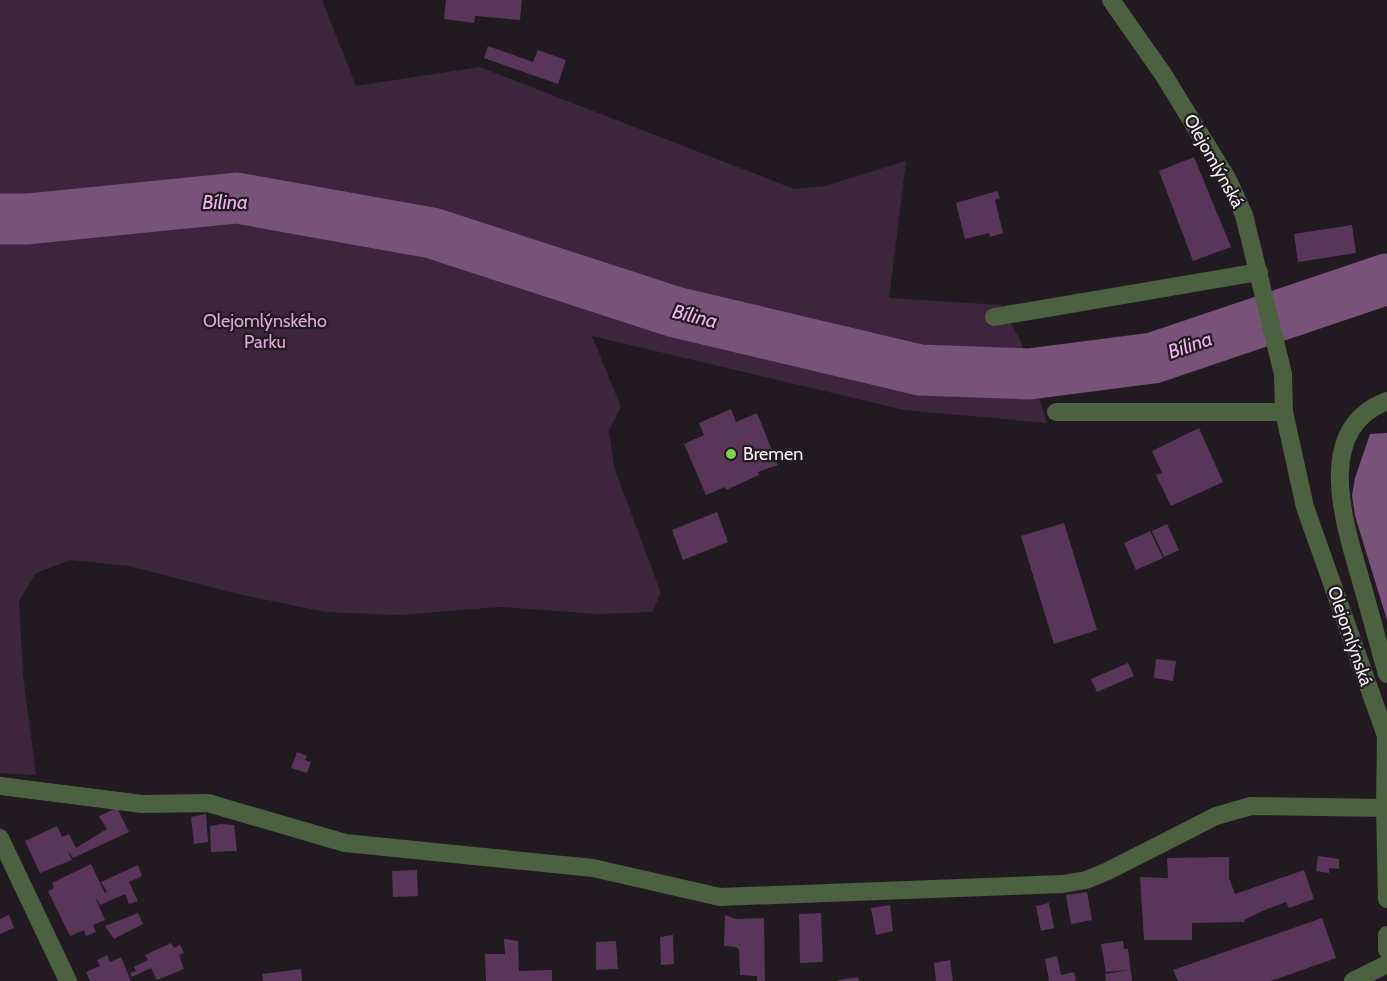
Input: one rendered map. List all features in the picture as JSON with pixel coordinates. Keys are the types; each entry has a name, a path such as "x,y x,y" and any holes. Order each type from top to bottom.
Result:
{"street":[{"name":"Olejomlýnská","path":"1111,0 1163,74 1228,180 1244,215 1283,374 1284,412 1305,507 1386,736 1387,899"},
{"path":"994,317 1259,272"},
{"path":"1387,401 1374,406 1353,426 1344,448 1339,471 1345,525 1387,674"},
{"path":"1056,412 1284,412"},
{"path":"0,786 142,804 208,803 345,843 593,868 720,897 1063,884 1086,880 1108,871 1216,816 1251,806 1386,808"},
{"path":"0,838 68,981"},
{"path":"1387,935 1387,950"},
{"path":"1353,981 1387,964"}],"green space":[{"name":"Olejomlýnského Parku","path":"0,0 322,0 356,86 480,67 794,189 825,186 906,161 889,298 1001,305 1020,340 1047,423 904,410 592,336 621,407 609,430 614,467 661,593 652,612 597,614 500,607 400,615 325,612 238,594 129,566 70,560 36,573 19,601 23,674 36,775 0,773"}],"shaded area":[{"path":"1387,433 1387,620 1355,516 1352,495 1355,478 1370,434"}],"building":[{"path":"446,0 522,0 520,20 475,16 474,23 444,19"},
{"path":"488,46 533,62 538,50 566,60 558,84 484,58"},
{"path":"1194,157 1231,247 1193,261 1159,171"},
{"path":"997,191 1000,198 995,200 1003,233 990,237 989,233 965,239 956,203"},
{"path":"1352,225 1356,253 1298,262 1294,234"},
{"name":"Bremen","path":"731,409 736,422 757,413 778,465 758,472 759,475 726,490 725,487 706,495 684,444 704,435 699,423"},
{"path":"1199,428 1223,482 1171,506 1156,475 1162,473 1152,451"},
{"path":"717,512 728,542 683,560 672,530"},
{"path":"1064,523 1097,630 1054,644 1021,536"},
{"path":"1167,524 1179,550 1164,557 1152,531"},
{"path":"1150,531 1163,558 1136,570 1124,543"},
{"path":"1156,659 1176,661 1173,681 1154,678"},
{"path":"1128,663 1134,676 1097,692 1091,679"},
{"path":"297,752 307,756 305,760 311,762 307,773 291,768"},
{"path":"117,808 129,832 73,858 68,851 72,860 40,873 25,841 57,826 62,837 69,834 76,848 107,829 99,816"},
{"path":"206,814 208,842 194,844 191,817"},
{"path":"234,825 237,851 211,852 210,826"},
{"path":"1318,856 1339,859 1339,869 1329,868 1329,873 1316,871"},
{"path":"1229,857 1229,878 1235,894 1304,870 1314,899 1289,908 1286,902 1244,920 1245,922 1192,923 1192,940 1144,940 1140,877 1168,878 1167,858"},
{"path":"91,864 105,893 107,892 101,882 138,865 142,876 129,882 138,901 129,904 125,894 100,905 95,897 105,920 93,925 96,932 86,936 84,930 70,936 48,891 54,888 52,883"},
{"path":"417,870 418,896 393,897 392,871"},
{"path":"1087,892 1092,920 1071,924 1066,895"},
{"path":"1049,903 1054,928 1041,931 1036,906"},
{"path":"890,905 893,931 876,935 871,908"},
{"path":"138,913 143,924 114,939 105,926"},
{"path":"821,913 823,962 800,963 799,914"},
{"path":"9,915 14,928 0,934 0,919"},
{"path":"725,915 736,919 764,918 765,981 757,981 757,976 740,975 739,950 736,947 724,946"},
{"path":"1322,918 1336,958 1271,981 1178,981 1173,970"},
{"path":"673,935 674,964 661,965 660,937"},
{"path":"504,939 518,941 519,971 552,970 552,981 486,981 485,954 505,954"},
{"path":"616,941 618,969 596,970 596,942"},
{"path":"1123,941 1124,949 1128,949 1132,981 1106,981 1105,974 1130,970 1106,972 1101,944"},
{"path":"171,943 174,948 180,945 184,953 179,955 184,969 157,980 151,968 132,977 130,973 136,971 134,967 148,960 145,955"},
{"path":"107,955 110,962 121,957 131,981 90,981 86,972 100,966 97,960"},
{"path":"1057,956 1061,975 1074,972 1076,981 1049,981 1045,959"},
{"path":"950,960 953,981 936,981 934,963"},
{"path":"301,969 302,981 263,981 262,974"},
{"path":"858,977 859,981 838,981 838,980"}],"waterway":[{"name":"Bílina","path":"0,219 27,219 237,198 432,233 675,312 920,370 1029,374 1153,358 1387,279"}],"place":[{"name":"Bremen","path":"731,454"}]}
